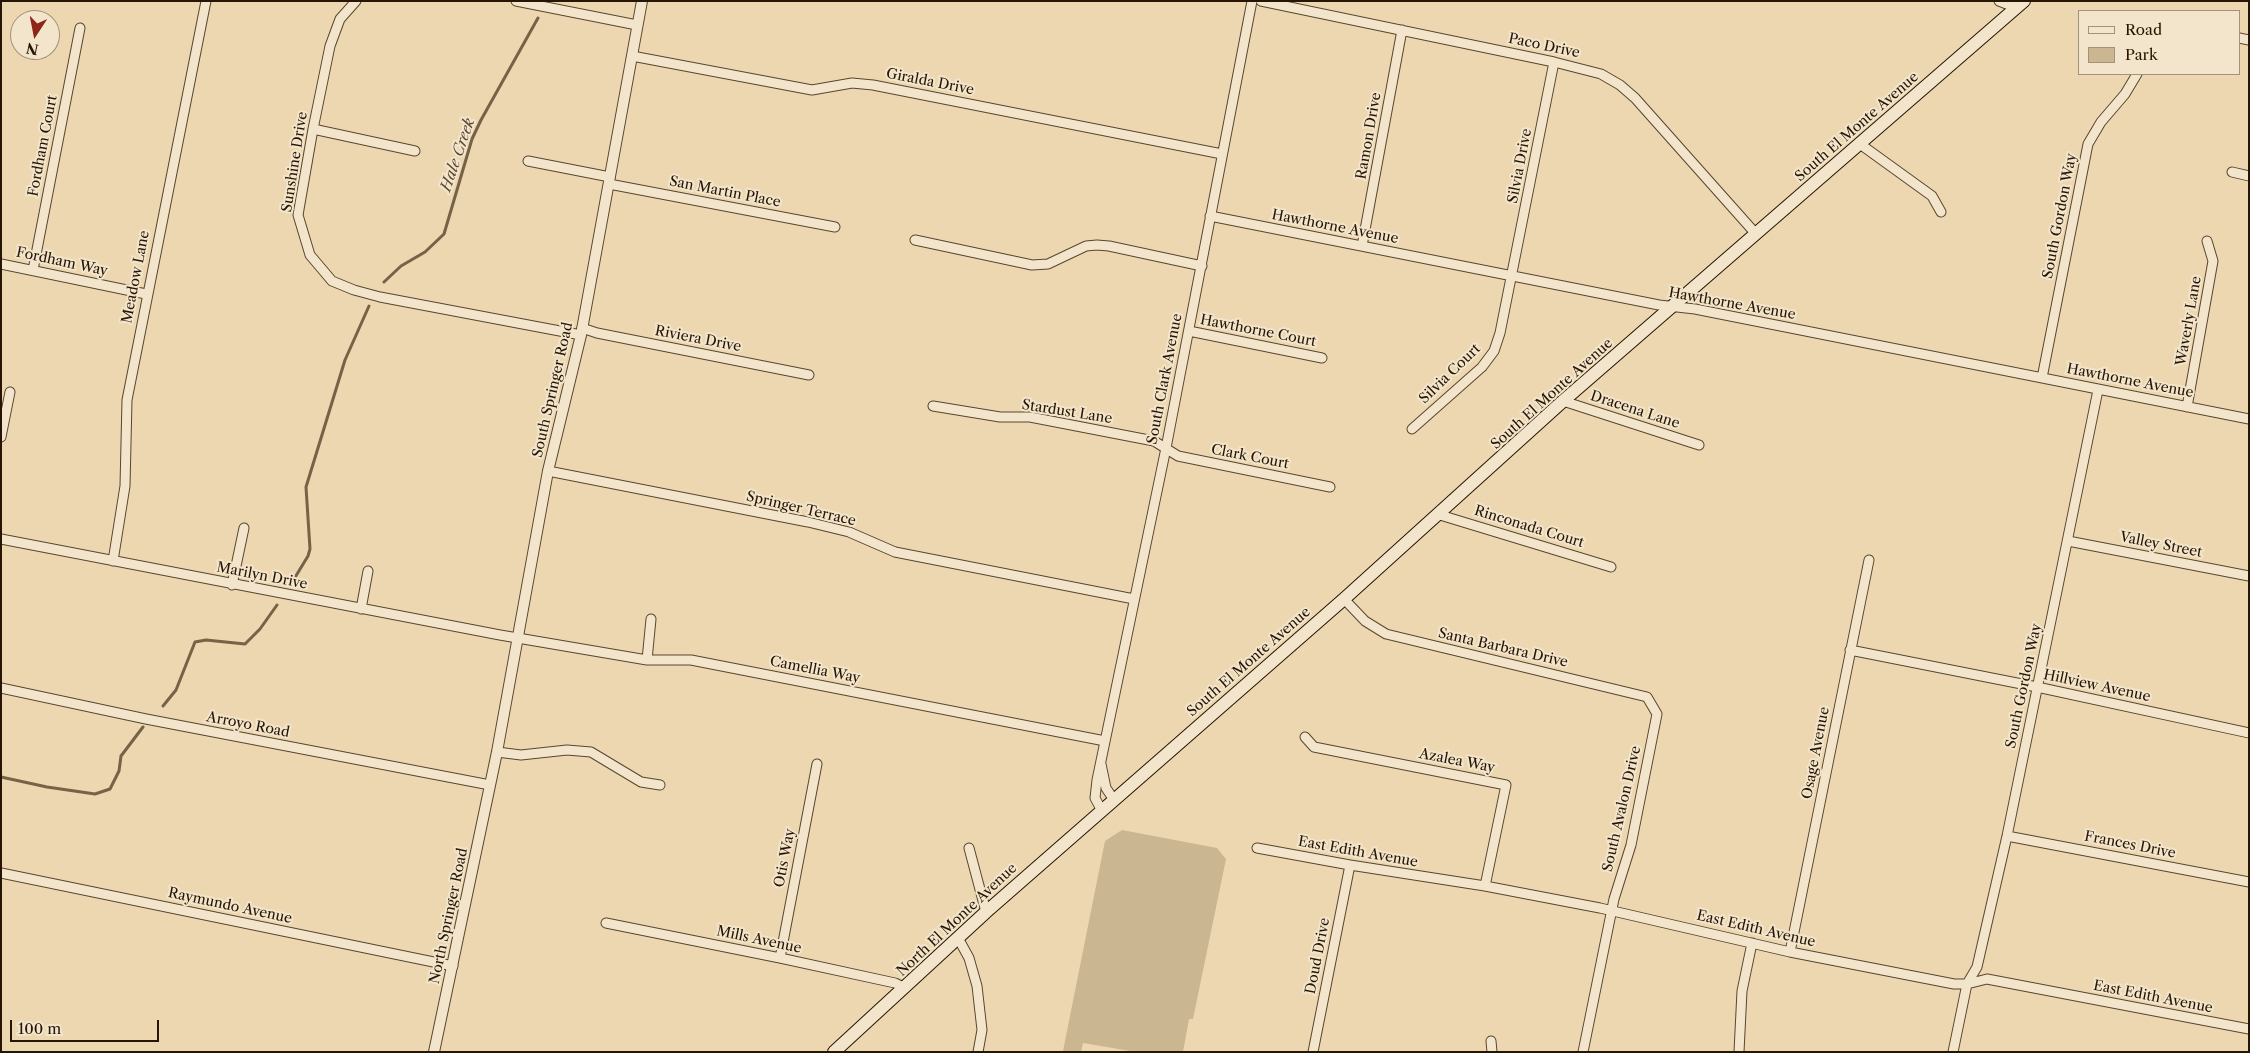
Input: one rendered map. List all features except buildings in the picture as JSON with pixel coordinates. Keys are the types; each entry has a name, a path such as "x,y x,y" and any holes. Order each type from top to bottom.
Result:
{"main road":[{"name":"South El Monte Avenue","path":"1102,811 1440,515 1564,401 2020,4"},
{"name":"North El Monte Avenue","path":"834,1052 986,912 1102,811"}],"street":[{"name":"Meadow Lane","path":"113,561 125,486 127,400 146,294 206,1"},
{"name":"Sunshine Drive","path":"356,1 340,19 330,46 313,129 298,215 310,255 332,281 354,290 380,297 582,332"},
{"path":"516,1 638,25"},
{"name":"South Springer Road","path":"490,785 548,471 582,332 642,1"},
{"name":"South Clark Avenue","path":"1102,811 1095,798 1100,762 1166,448 1252,1"},
{"name":"Paco Drive","path":"1261,1 1554,62 1601,74 1620,84 1635,98 1756,234"},
{"path":"1999,1 2020,4"},
{"name":"Fordham Court","path":"33,270 80,28"},
{"name":"Ramon Drive","path":"1362,246 1402,30"},
{"name":"Giralda Drive","path":"632,56 812,90 852,83 873,85 1222,154"},
{"name":"Silvia Drive","path":"1512,276 1554,62"},
{"name":"South Gordon Way","path":"2042,378 2088,144 2101,122 2125,94 2136,75"},
{"path":"313,129 415,151"},
{"path":"1860,144 1932,196 1941,212"},
{"name":"San Martin Place","path":"528,161 835,227"},
{"path":"2232,172 2249,176"},
{"name":"Hawthorne Avenue","path":"1210,216 2249,419"},
{"path":"915,240 1032,264 1048,264 1086,246 1097,245 1202,266"},
{"name":"Waverly Lane","path":"2187,407 2213,261 2207,241"},
{"name":"Fordham Way","path":"1,264 146,294"},
{"name":"Silvia Court","path":"1412,429 1482,367 1494,352 1512,276"},
{"name":"Hawthorne Court","path":"1189,331 1322,358"},
{"name":"Riviera Drive","path":"582,332 606,334 809,375"},
{"name":"South Gordon Way","path":"1953,1052 1967,984 1977,967 2007,836 2098,390"},
{"path":"1,436 10,392"},
{"name":"Dracena Lane","path":"1564,401 1699,444"},
{"name":"Stardust Lane","path":"933,406 1000,417 1030,417 1154,441 1166,448"},
{"name":"Clark Court","path":"1166,448 1178,456 1330,487"},
{"name":"Springer Terrace","path":"548,471 808,522 849,532 895,552 1134,599"},
{"name":"Rinconada Court","path":"1440,515 1610,567"},
{"path":"232,585 244,528"},
{"name":"Marilyn Drive","path":"1,539 232,585 518,638"},
{"name":"Valley Street","path":"2068,541 2249,576"},
{"name":"Osage Avenue","path":"1790,952 1869,560"},
{"path":"361,609 368,571"},
{"name":"Santa Barbara Drive","path":"1344,599 1365,621 1386,634 1646,697 1657,714"},
{"path":"648,660 651,619"},
{"name":"Camellia Way","path":"518,638 648,660 691,660 1105,741"},
{"name":"Hillview Avenue","path":"1850,650 2037,687 2249,733"},
{"name":"Arroyo Road","path":"1,688 146,719 490,785"},
{"name":"South Avalon Drive","path":"1583,1052 1611,910 1631,845 1657,714"},
{"name":"Azalea Way","path":"1305,737 1314,747 1506,785 1485,886"},
{"path":"497,752 521,755 567,750 591,752 642,782 660,785"},
{"name":"South Clark Avenue","path":"1100,762 1106,788 1114,800"},
{"name":"Otis Way","path":"780,958 817,764"},
{"name":"North Springer Road","path":"434,1052 490,785"},
{"name":"Frances Drive","path":"2007,836 2249,882"},
{"path":"969,848 986,912"},
{"name":"East Edith Avenue","path":"1257,848 1485,886 1611,910 1790,952 1954,984 1967,984 1987,978 2249,1029"},
{"name":"Doud Drive","path":"1313,1052 1350,865"},
{"name":"Raymundo Avenue","path":"1,873 452,966"},
{"name":"Mills Avenue","path":"606,923 780,958 895,983 905,988"},
{"path":"958,938 969,958 977,986 982,1030 978,1052"},
{"path":"1739,1052 1742,991 1752,943"},
{"path":"1491,1040 1492,1052"}],"green space":[{"path":"1122,830 1217,848 1226,859 1193,1019 1189,1019 1183,1052 1136,1052 1083,1043 1081,1052 1063,1051 1105,841"}],"waterway":[{"name":"Hale Creek","path":"384,282 401,266 425,252 444,234 472,139 538,18"},
{"name":"Hale Creek","path":"291,584 308,556 310,549 306,487 345,360 369,306"},
{"name":"Hale Creek","path":"163,706 176,690 195,642 206,640 245,644 260,629 277,605"},
{"name":"Hale Creek","path":"1,777 47,787 95,794 110,789 119,771 121,756 143,727"}]}
